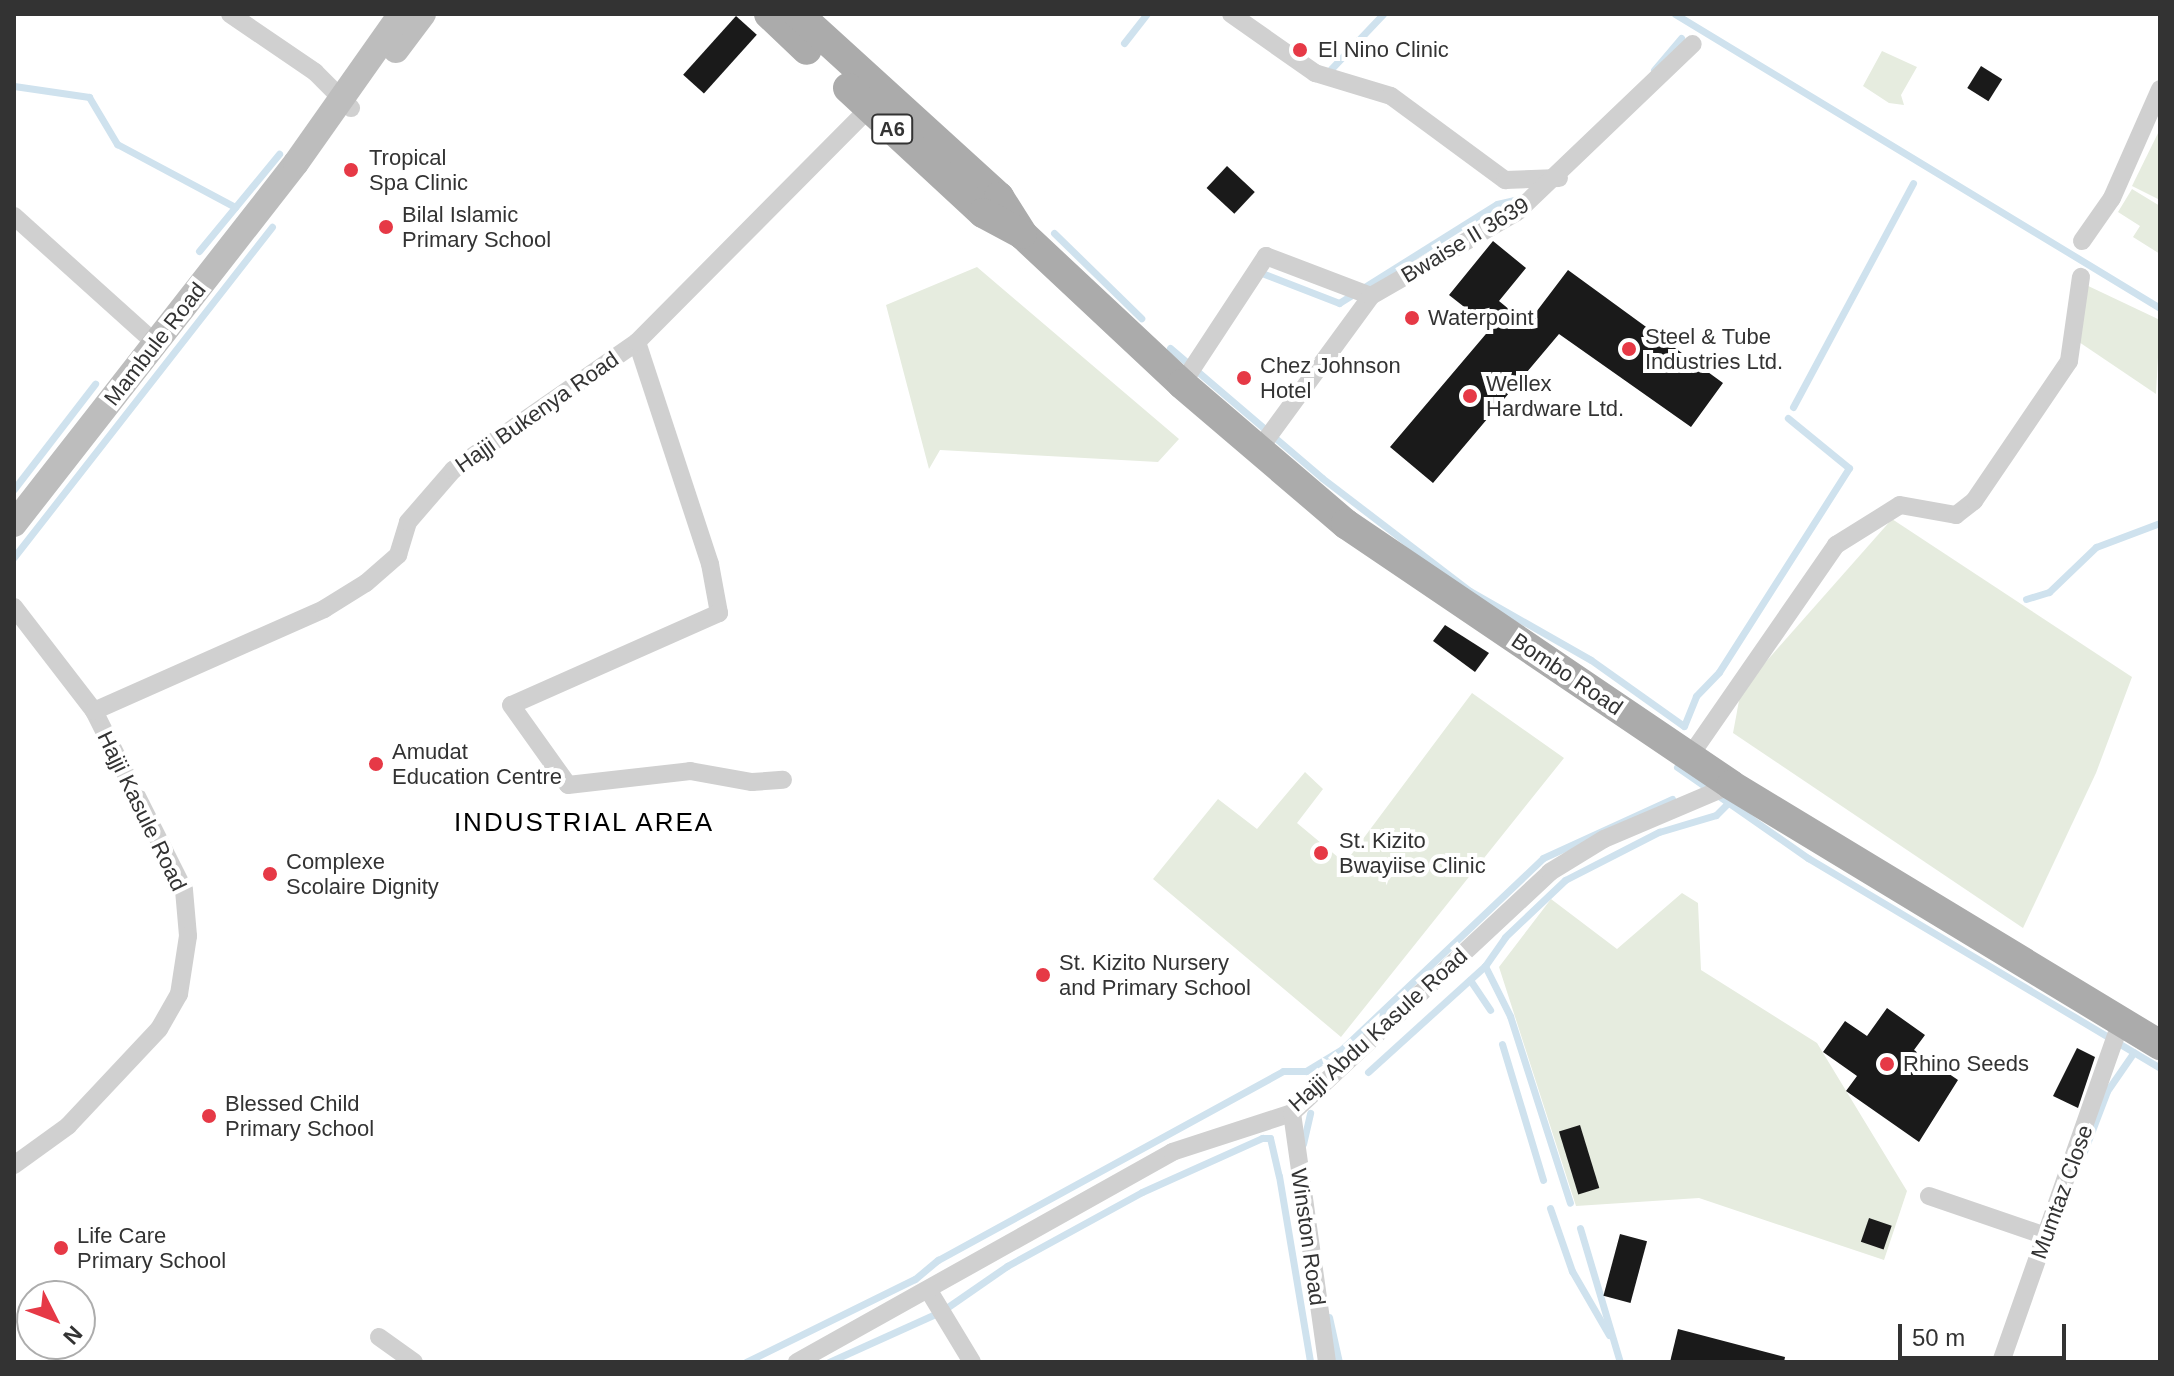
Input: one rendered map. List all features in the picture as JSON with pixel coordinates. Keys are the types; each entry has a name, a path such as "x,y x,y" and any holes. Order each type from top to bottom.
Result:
{"main road":[{"name":"Bombo Road","path":"769,14 983,213 1023,235 1257,452 1346,524 1731,785 2160,1045"},
{"name":"Bombo Road","path":"798,14 999,197 1023,235"}],"street":[{"path":"230,14 346,101"},
{"name":"Mambule Road","path":"346,101 401,14"},
{"name":"Mambule Road","path":"14,524 296,163 423,14"},
{"path":"1231,14 1315,73 1391,96 1505,180 1559,178"},
{"name":"Bwaise II 3639","path":"1257,452 1371,296 1517,212 1559,178 1693,44"},
{"path":"2082,241 2112,198 2160,89"},
{"name":"Hajji Bukenya Road","path":"94,711 348,595 398,555 408,522 453,470 637,342 870,107"},
{"path":"14,216 156,344"},
{"path":"1182,384 1266,256 1371,296"},
{"path":"1690,756 1836,545 1900,505 1956,515 1974,501 2069,361 2081,277"},
{"path":"637,342 710,564 719,613 511,705 568,785 690,771 752,782 783,780"},
{"name":"Hajji Kasule Road","path":"14,607 94,711 184,890 185,970 166,1018 136,1057 68,1126 14,1165"},
{"name":"Hajji Abdu Kasule Road","path":"797,1362 929,1291 1172,1152 1292,1113 1550,872 1604,839 1731,785"},
{"name":"Mumtaz Close","path":"2001,1362 2121,1021"},
{"name":"Winston Road","path":"1292,1113 1327,1362"},
{"path":"1929,1196 2046,1236"},
{"path":"929,1291 972,1362"},
{"path":"379,1337 414,1362"}],"shaded area":[{"path":"1882,51 1917,67 1901,95 1904,105 1889,103 1863,86"},
{"path":"2160,129 2160,200 2132,186"},
{"path":"2132,189 2160,206 2160,254 2133,237 2140,226 2118,212"},
{"path":"977,267 1179,439 1158,462 940,450 929,469 886,305"},
{"path":"2084,284 2160,320 2156,394 2076,340"},
{"path":"1892,519 2132,677 2096,773 2023,928 1733,733 1741,690"},
{"path":"1472,693 1564,758 1341,1037 1153,879 1218,799 1257,829 1305,772 1323,789 1297,823 1345,863"},
{"path":"1682,893 1698,903 1701,970 1817,1043 1907,1191 1884,1260 1699,1198 1576,1206 1499,967 1551,899 1617,949"}],"building":[{"path":"736,16 757,35 704,93 683,75"},
{"path":"1981,66 2002,79 1988,101 1967,88"},
{"path":"1227,166 1255,192 1234,214 1207,188"},
{"path":"1493,241 1526,268 1499,301 1527,324 1568,270 1723,383 1691,427 1559,334 1433,483 1390,447 1491,328 1449,295"},
{"path":"1445,625 1489,653 1475,672 1433,641"},
{"name":"Rhino Seeds","path":"1887,1008 1925,1035 1914,1050 1958,1080 1919,1142 1846,1091 1857,1076 1823,1052 1845,1021 1867,1036"},
{"path":"2077,1048 2095,1057 2078,1108 2053,1096"},
{"path":"1580,1125 1599,1188 1578,1195 1559,1131"},
{"path":"1869,1218 1892,1226 1884,1249 1861,1242"},
{"path":"1620,1234 1647,1241 1630,1303 1603,1296"},
{"path":"1678,1329 1785,1357 1784,1362 1670,1362"}],"waterway":[{"path":"1124,43 1147,14"},
{"path":"1331,69 1383,14"},
{"path":"1675,14 2160,308"},
{"path":"1654,70 1681,38"},
{"path":"14,86 89,97 117,144 235,207"},
{"path":"199,251 279,154"},
{"path":"1793,407 1913,183"},
{"path":"1259,272 1339,303 1497,204 1523,198"},
{"path":"14,557 272,227"},
{"path":"1054,233 1141,318"},
{"path":"1170,348 1322,478 1470,591 1591,660 1684,726 1696,696 1719,672 1849,468 1788,418"},
{"path":"14,489 95,384"},
{"path":"2026,599 2049,592 2096,547 2160,523"},
{"path":"1677,767 1808,858 2160,1068"},
{"path":"746,1362 915,1279 938,1260 1283,1071 1306,1071 1342,1049 1543,858 1672,799"},
{"path":"1368,1072 1485,966 1505,937 1565,880 1659,832 1716,815 1729,802"},
{"path":"1485,966 1510,1016 1570,1203"},
{"path":"1470,980 1490,1010"},
{"path":"1502,1044 1543,1180"},
{"path":"2083,1154 2107,1091 2134,1052"},
{"path":"1303,1144 1310,1113"},
{"path":"829,1362 942,1311 1007,1266 1142,1192 1262,1138 1270,1138 1279,1176 1310,1362"},
{"path":"1550,1208 1572,1271 1609,1335"},
{"path":"1580,1228 1620,1362"},
{"path":"1329,1317 1339,1362"}],"place":[{"name":"El Nino Clinic","path":"1300,50"},
{"name":"Tropical Spa Clinic","path":"351,170"},
{"name":"Bilal Islamic Primary School","path":"386,227"},
{"name":"Waterpoint","path":"1412,318"},
{"name":"Steel & Tube Industries Ltd.","path":"1629,349"},
{"name":"Chez Johnson Hotel","path":"1244,378"},
{"name":"Wellex Hardware Ltd.","path":"1470,396"},
{"name":"Amudat Education Centre","path":"376,764"},
{"name":"St. Kizito Bwayiise Clinic","path":"1321,853"},
{"name":"Complexe Scolaire Dignity","path":"270,874"},
{"name":"St. Kizito Nursery and Primary School","path":"1043,975"},
{"name":"Rhino Seeds","path":"1887,1064"},
{"name":"Blessed Child Primary School","path":"209,1116"},
{"name":"Life Care Primary School","path":"61,1248"}],"district":[{"name":"INDUSTRIAL AREA","path":"584,823"}]}
